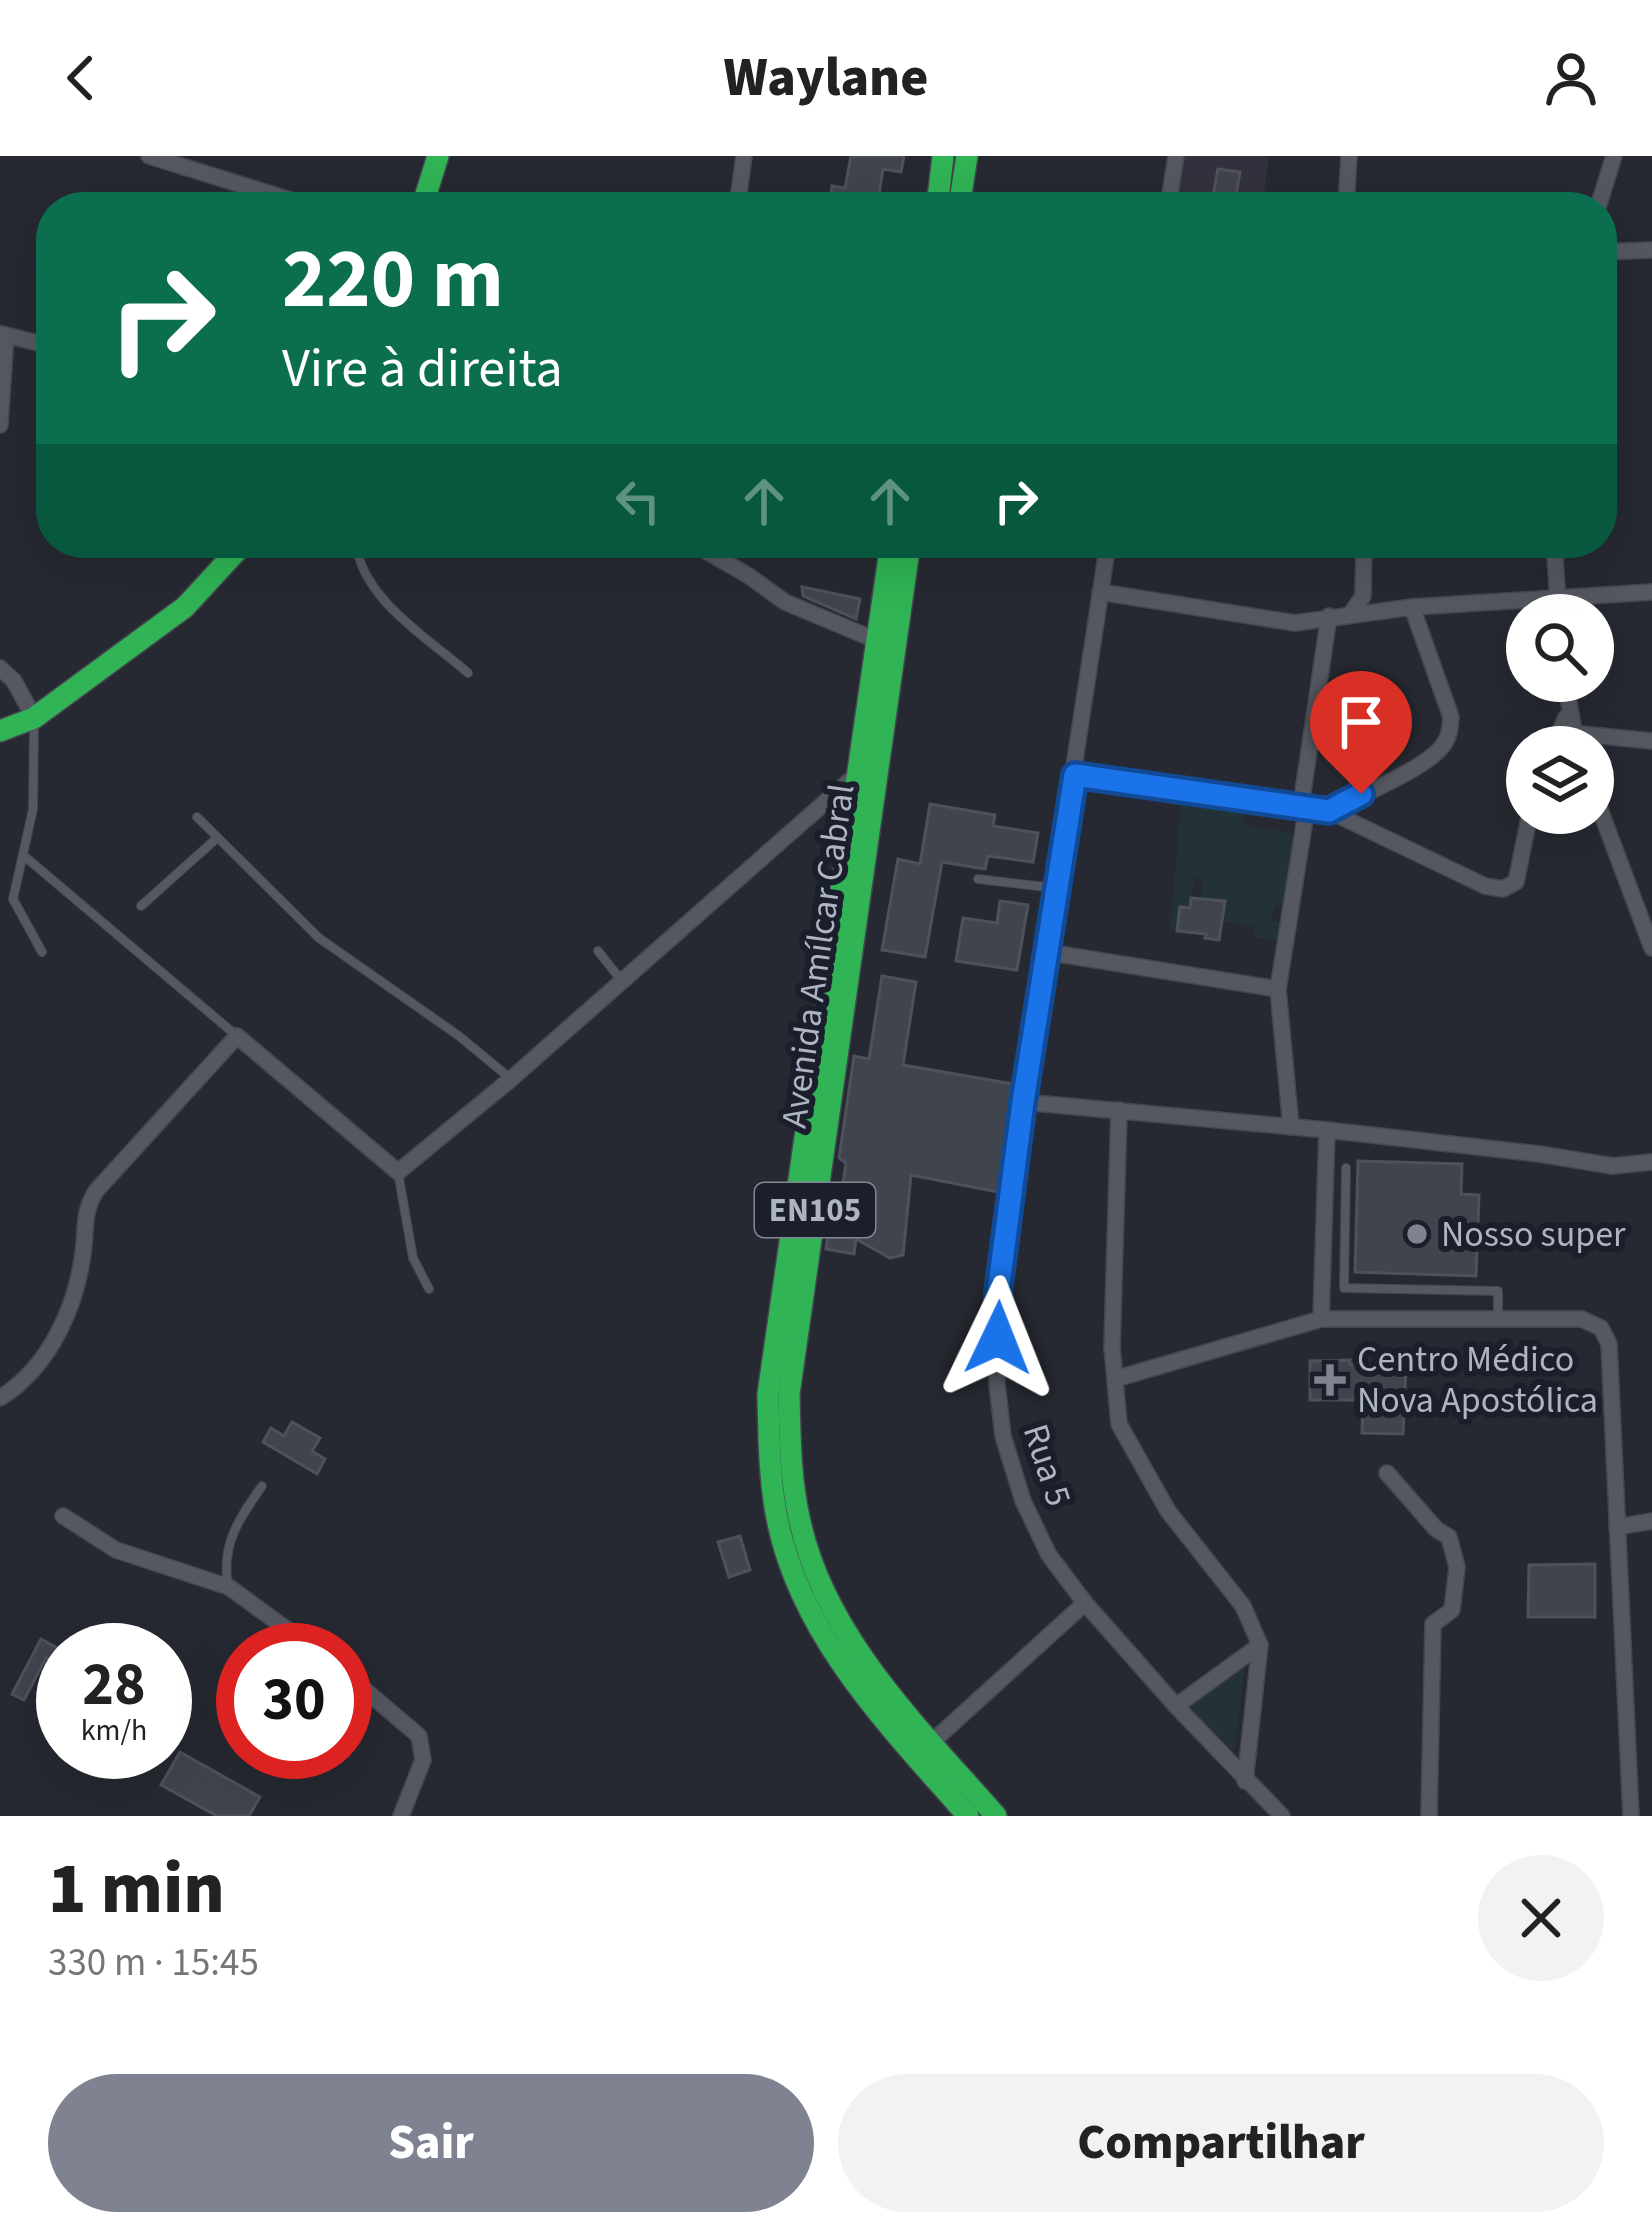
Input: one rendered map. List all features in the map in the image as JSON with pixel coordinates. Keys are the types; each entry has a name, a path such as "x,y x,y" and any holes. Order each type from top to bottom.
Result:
{"main road":[{"path":"427,192 438,156"},
{"path":"939,192 943,156"},
{"path":"961,192 967,156"},
{"path":"0,731 34,718 185,607 230,558"},
{"name":"Avenida Amílcar Cabral","path":"889,558 768,1394 769,1471 788,1561 815,1626 856,1689 963,1813"},
{"name":"Avenida Amílcar Cabral","path":"908,558 789,1394 787,1439 800,1528 829,1606 872,1675 996,1816"}],"street":[{"path":"149,156 265,192"},
{"path":"739,192 744,156"},
{"path":"1165,192 1166,156"},
{"path":"1168,192 1176,156"},
{"path":"1347,192 1349,156"},
{"path":"1603,192 1614,156"},
{"path":"1617,251 1652,250"},
{"path":"0,425 3,335 36,343"},
{"path":"721,558 784,602 878,641"},
{"name":"Rua 5","path":"1106,558 998,1293 997,1384 1003,1436 1023,1501 1049,1555 1084,1603 1282,1816"},
{"path":"1352,612 1363,596 1364,558"},
{"path":"1555,558 1557,594"},
{"path":"1100,592 1295,622 1412,607 1506,607"},
{"path":"1614,598 1652,592"},
{"path":"1329,811 1426,760 1442,748 1450,734 1451,716 1412,607"},
{"path":"1292,1127 1278,989 1305,819 1301,805 1329,616"},
{"path":"0,668 14,681 34,718"},
{"path":"1567,702 1571,726"},
{"path":"1563,726 1568,714"},
{"path":"1614,741 1652,741"},
{"path":"0,1398 40,1365 59,1332 84,1245 84,1212 96,1191 237,1036 398,1172 511,1079 856,775"},
{"path":"1075,775 1329,811 1485,886 1503,889 1516,882 1526,834"},
{"path":"1609,834 1652,948"},
{"path":"1046,952 1278,989"},
{"path":"1023,1102 1327,1130 1613,1166 1652,1162"},
{"path":"1119,1110 1112,1347 1119,1424 1152,1486 1243,1606 1259,1646 1245,1781"},
{"path":"1321,1318 1327,1130"},
{"path":"1115,1378 1321,1318 1582,1319 1601,1328 1609,1344 1631,1816"},
{"path":"1388,1473 1449,1537 1457,1567 1452,1610 1433,1624 1429,1816"},
{"path":"62,1516 116,1550 229,1587 278,1623"},
{"path":"1617,1527 1652,1520"},
{"path":"932,1742 1084,1603"},
{"path":"1176,1706 1259,1646"},
{"path":"372,1696 419,1736 423,1760 401,1816"}],"lane":[{"path":"358,558 360,570 376,591 468,673"},
{"path":"34,718 33,809 13,899 42,952"},
{"path":"197,817 319,938 419,1006 511,1079"},
{"path":"141,906 217,838"},
{"path":"23,855 237,1036"},
{"path":"978,879 1056,888"},
{"path":"598,951 622,981"},
{"path":"1346,1168 1344,1288 1498,1291 1498,1318"},
{"path":"398,1172 413,1258 429,1289"},
{"path":"229,1587 224,1560 229,1541 238,1519 262,1486"}],"shaded area":[{"path":"1181,156 1269,156 1264,192 1176,192"},
{"path":"1181,805 1245,814 1244,825 1294,834 1283,906 1274,906 1272,921 1280,922 1278,940 1253,937 1254,926 1223,922 1225,902 1201,899 1203,879 1195,878 1190,908 1180,908 1177,931 1170,930"},
{"path":"1245,1662 1234,1751 1189,1708"}],"building":[{"path":"851,156 904,156 901,172 883,169 879,192 831,192 832,186 845,188"},
{"path":"1218,169 1240,172 1237,192 1214,192"},
{"path":"802,587 860,599 856,619 803,596"},
{"path":"930,804 995,815 993,826 1038,833 1033,862 988,856 985,869 942,862 925,957 882,950 898,859 920,864"},
{"path":"1191,898 1225,901 1219,940 1177,931 1180,907 1190,908"},
{"path":"1000,901 1028,905 1017,970 956,961 963,918 997,923"},
{"path":"882,976 916,982 903,1065 1013,1084 998,1192 911,1175 903,1255 890,1258 856,1239 854,1254 826,1249 830,1222 837,1223 846,1163 839,1158 854,1056 869,1059"},
{"name":"Nosso super","path":"1358,1161 1462,1164 1461,1194 1479,1195 1476,1276 1355,1272"},
{"path":"1350,1360 1350,1364 1406,1366 1403,1434 1362,1433 1363,1400 1310,1400 1310,1361"},
{"path":"292,1422 320,1438 312,1451 325,1459 317,1474 263,1442 271,1428 284,1436"},
{"path":"740,1536 750,1570 729,1577 718,1542"},
{"path":"1595,1564 1595,1617 1528,1617 1529,1565"},
{"path":"36,1648 36,1677 24,1700 12,1694"},
{"path":"192,1759 216,1772 216,1779 228,1779 260,1797 249,1816 217,1816 161,1785 164,1779 192,1779"}],"traffic: fast":[{"path":"427,192 438,156"},
{"path":"939,192 943,156"},
{"path":"961,192 967,156"},
{"path":"0,731 34,718 185,607 230,558"},
{"path":"889,558 768,1394 770,1459 778,1523 790,1566 829,1644 881,1716 968,1816"},
{"path":"908,558 789,1394 791,1458 800,1522 813,1565 853,1644 907,1716 996,1816"}],"place":[{"name":"Nosso super","path":"1417,1234"},
{"name":"Centro Médico Nova Apostólica","path":"1330,1380"}],"route":[{"path":"998,1338 998,1293 1023,1102 1075,775 1329,811 1361,794"}]}
